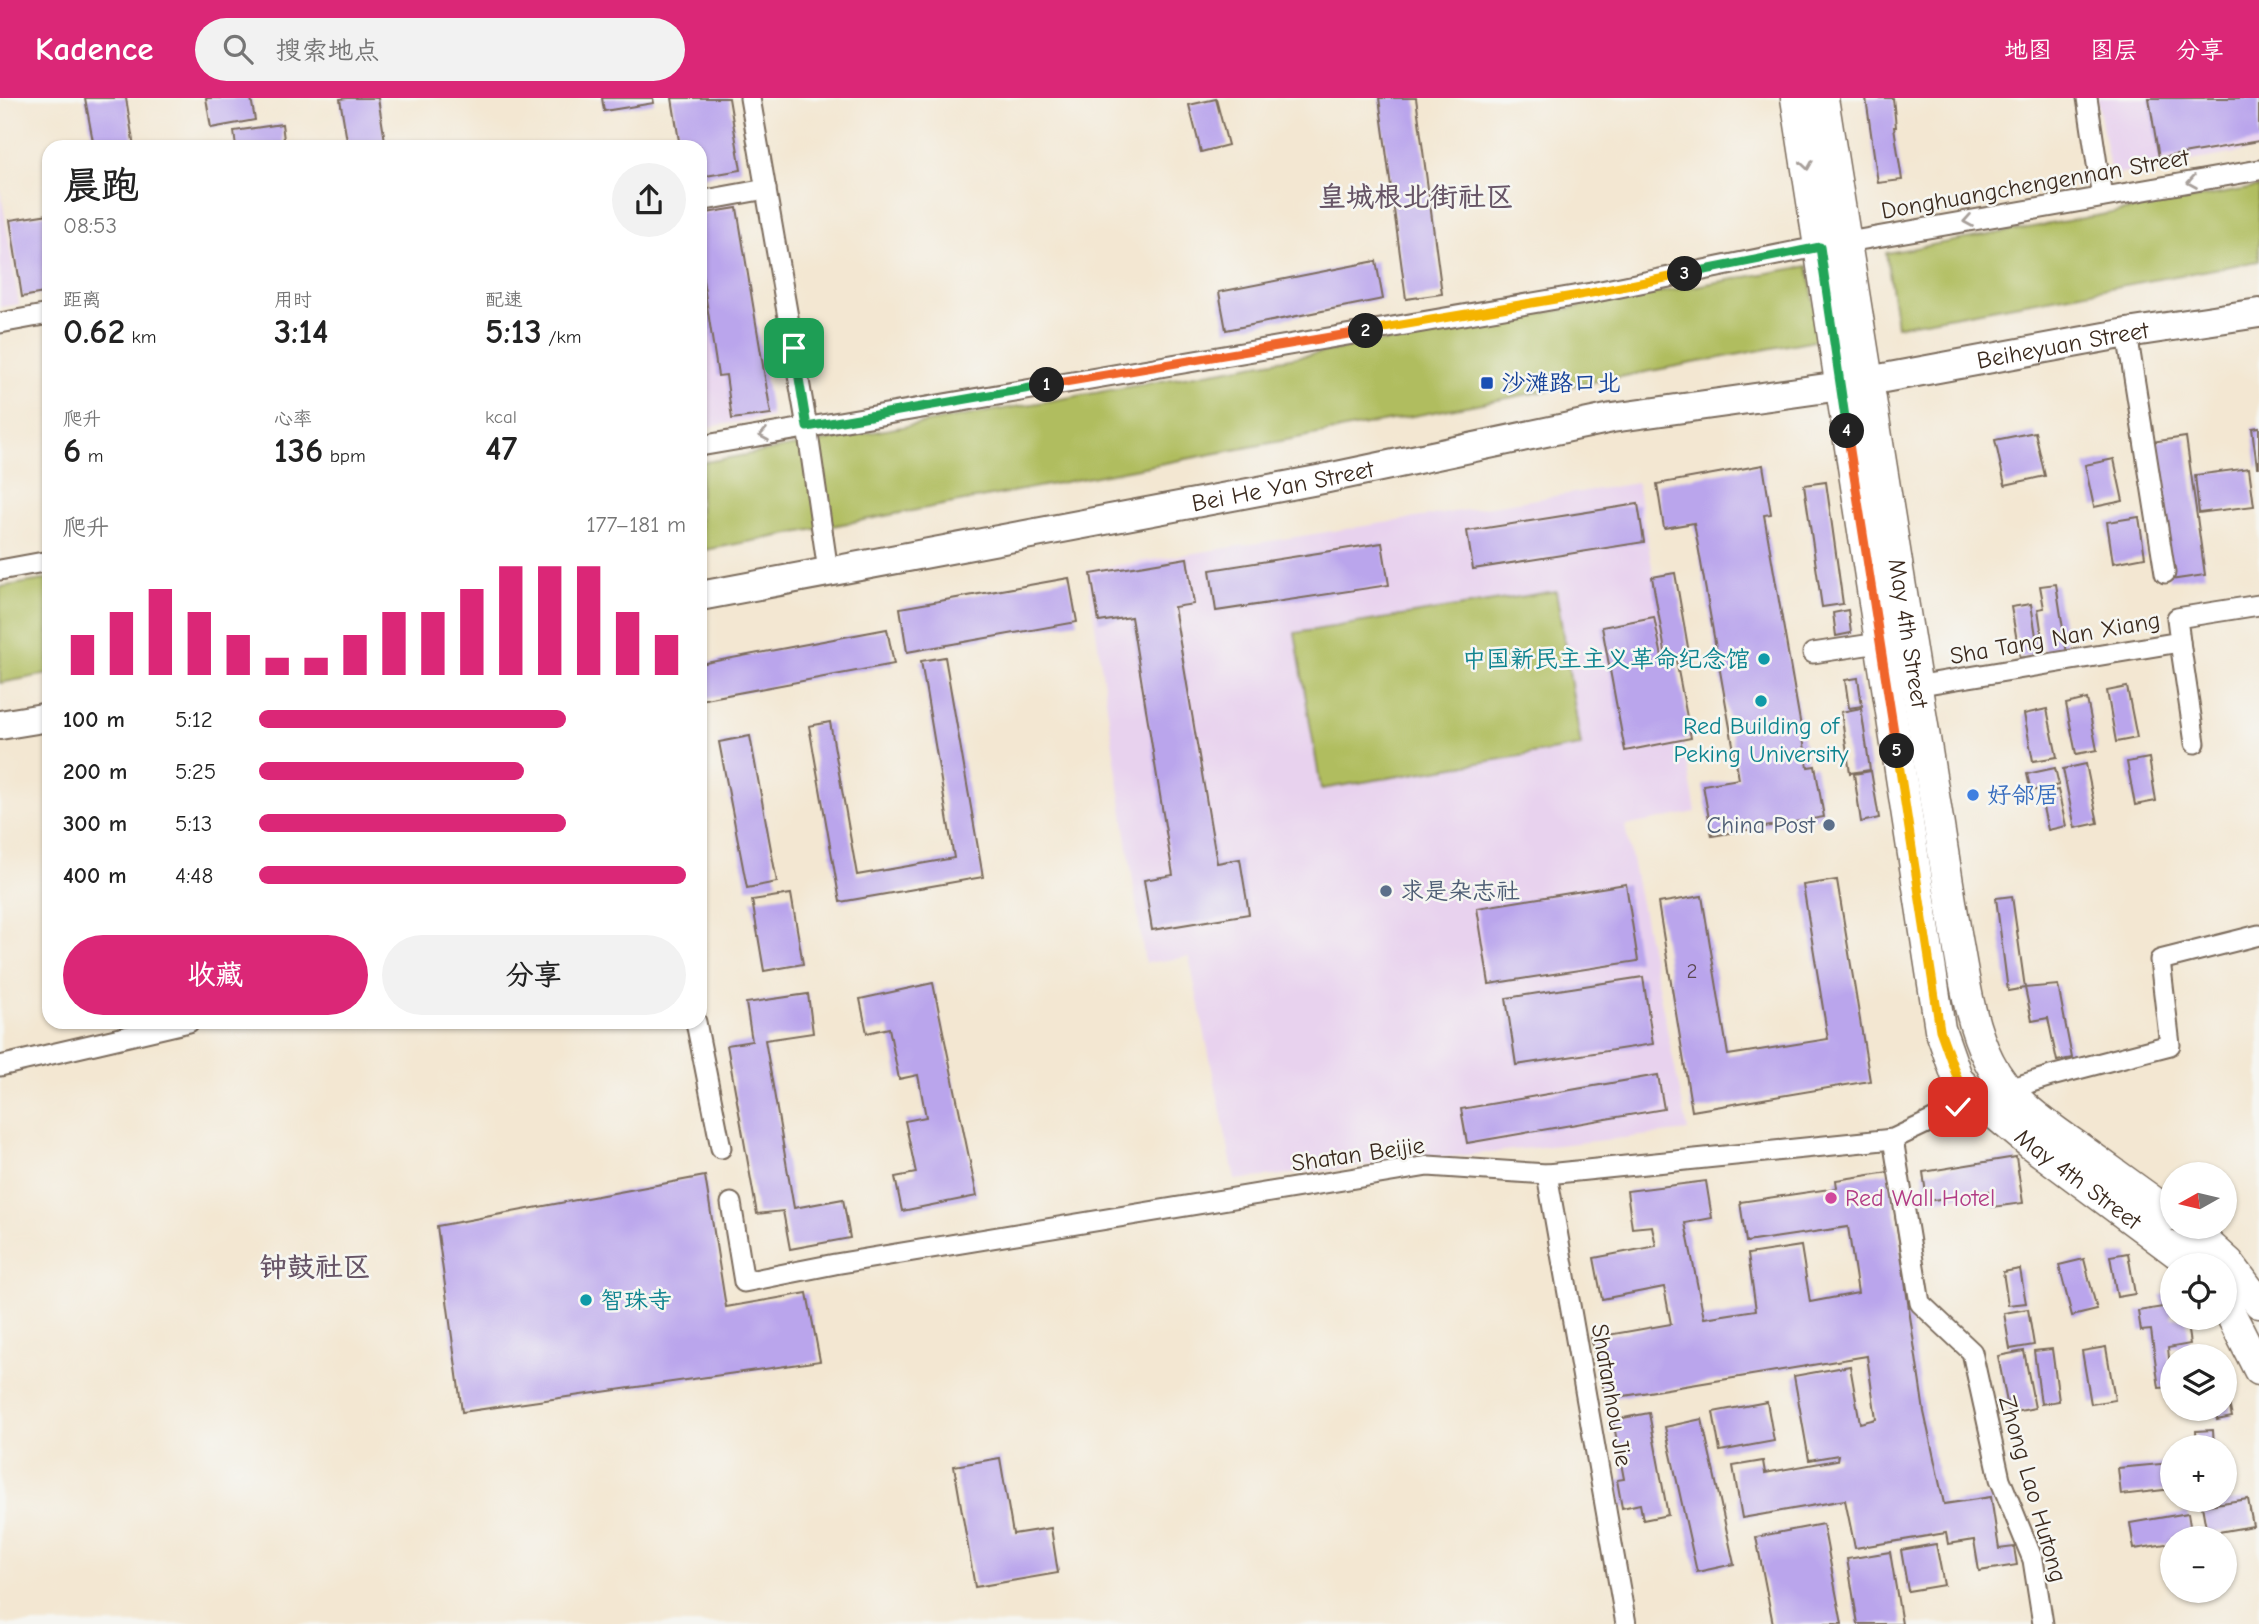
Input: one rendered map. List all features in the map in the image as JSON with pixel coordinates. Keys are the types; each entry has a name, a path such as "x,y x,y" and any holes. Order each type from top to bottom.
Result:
{"main road":[{"name":"May 4th Street","path":"1796,98 1833,245 1852,279 1854,383"},
{"name":"May 4th Street","path":"1823,98 1833,245 1894,641 1940,1030 1958,1080 1977,1099 2032,1145 2177,1253"},
{"name":"Beiheyuan Street","path":"1854,383 2127,333 2259,313"},
{"name":"Bei He Yan Street","path":"707,595 1323,479 1612,418 1854,383"},
{"name":"May 4th Street","path":"1894,641 1915,687 1956,933 1974,1023 1990,1064 2007,1089 2047,1125 2160,1206"},
{"path":"0,725 42,718"},
{"path":"2202,1239 2229,1263 2259,1303"},
{"path":"2237,1327 2259,1370"}],"street":[{"path":"750,98 807,427 828,571"},
{"path":"2087,98 2102,197"},
{"name":"Donghuangchengennan Street","path":"707,445 1591,293 1833,245 2259,170"},
{"path":"707,200 766,189"},
{"path":"0,323 42,315"},
{"path":"2127,333 2165,573"},
{"path":"0,570 42,562"},
{"name":"Sha Tang Nan Xiang","path":"1915,687 2179,642 2176,618 2259,605"},
{"path":"1813,653 1894,641"},
{"path":"2179,642 2195,743"},
{"name":"Shatan Beijie","path":"731,1203 744,1282 835,1264 1428,1166 1547,1174 1893,1139 1977,1099 2170,1045 2160,960 2259,935"},
{"path":"0,1066 159,1029"},
{"path":"697,1029 721,1148"},
{"name":"Zhong Lao Hutong","path":"1893,1139 1920,1303 1972,1352 2000,1479 2033,1560 2043,1624"},
{"name":"Shatanhou Jie","path":"1547,1174 1626,1624"}],"shaded area":[{"path":"2097,98 2259,98 2259,149 2111,175"},
{"path":"0,187 19,304 0,307"},
{"path":"736,200 772,417 707,427 707,205"},
{"name":"求是杂志社","path":"1637,483 1696,812 1625,826 1688,1131 1235,1180 1189,957 1145,963 1087,570"}],"green space":[{"path":"2259,187 2259,261 1897,326 1886,253"},
{"path":"1808,266 1820,339 707,550 707,462"},
{"path":"42,580 42,675 0,683 0,587"},
{"path":"1556,591 1581,746 1321,789 1295,633"}],"building":[{"path":"85,98 126,98 133,140 93,140"},
{"path":"206,98 251,98 255,120 211,128"},
{"path":"378,98 385,140 347,140 340,99"},
{"path":"602,98 653,98 654,103 604,111"},
{"path":"672,98 729,98 741,170 707,176 707,140 679,140"},
{"path":"1379,98 1416,98 1442,294 1406,299"},
{"path":"1866,98 1893,98 1894,127 1902,180 1878,183"},
{"path":"2149,98 2259,98 2259,141 2159,158"},
{"path":"1216,99 1228,145 1201,152 1189,105"},
{"path":"282,124 284,140 235,140 234,131"},
{"path":"737,208 771,414 732,419 726,375 718,376 707,306 707,213"},
{"path":"42,215 42,293 22,297 10,220"},
{"path":"1376,261 1383,299 1226,330 1219,292"},
{"path":"2259,427 2259,467 2257,467 2252,428"},
{"path":"2035,432 2045,476 2005,485 1995,440"},
{"path":"2186,437 2205,575 2170,580 2151,442"},
{"path":"2114,459 2123,501 2094,507 2085,465"},
{"name":"Red Building of Peking University","path":"1763,465 1771,514 1764,515 1808,767 1815,766 1824,817 1712,836 1703,785 1739,779 1694,523 1664,528 1657,484"},
{"path":"2249,468 2254,506 2199,513 2195,475"},
{"path":"1826,482 1843,604 1822,607 1804,485"},
{"path":"1638,504 1644,542 1473,569 1467,531"},
{"path":"2139,517 2145,557 2113,563 2107,522"},
{"path":"1382,543 1389,585 1216,611 1210,570"},
{"path":"1187,558 1194,604 1174,607 1217,863 1240,859 1249,914 1152,930 1144,880 1173,875 1131,617 1099,622 1091,574"},
{"path":"1675,573 1689,653 1666,657 1652,577"},
{"path":"1069,578 1077,622 907,652 900,608"},
{"path":"2056,584 2067,654 2045,657 2038,609 2044,608 2040,586"},
{"path":"2031,604 2039,655 2020,658 2011,607"},
{"path":"1848,610 1851,633 1836,636 1833,613"},
{"path":"1654,617 1663,662 1676,660 1691,738 1625,751 1602,627"},
{"path":"887,629 894,664 707,699 707,663"},
{"path":"945,657 983,877 840,902 809,726 830,722 857,875 954,858 921,661"},
{"path":"1858,678 1862,706 1849,708 1845,680"},
{"path":"2127,687 2137,738 2116,742 2107,691"},
{"path":"2087,699 2097,750 2076,754 2066,704"},
{"path":"1861,708 1870,770 1850,773 1841,712"},
{"path":"2047,709 2057,757 2033,761 2024,714"},
{"path":"750,736 777,882 747,888 719,742"},
{"path":"2149,758 2156,801 2135,805 2127,762"},
{"path":"2086,764 2098,823 2075,828 2063,769"},
{"path":"2055,768 2059,785 2031,791 2027,774"},
{"path":"1871,771 1879,818 1861,822 1854,774"},
{"path":"2058,790 2066,826 2048,830 2040,794"},
{"path":"1837,880 1870,1081 1692,1111 1658,903 1702,896 1728,1055 1828,1039 1803,885"},
{"path":"1626,884 1638,961 1489,984 1477,908"},
{"path":"791,894 803,964 764,971 752,900"},
{"path":"2012,896 2025,988 2008,991 1996,898"},
{"path":"1643,977 1653,1044 1516,1065 1506,998"},
{"path":"933,983 977,1196 902,1211 895,1177 916,1173 905,1121 926,1117 918,1075 899,1079 889,1028 867,1033 860,999"},
{"path":"2058,985 2072,1058 2057,1061 2048,1018 2032,1021 2025,988"},
{"path":"808,994 813,1033 765,1040 794,1208 843,1199 850,1238 790,1249 783,1211 757,1214 727,1045 752,1041 746,1003"},
{"path":"1658,1075 1664,1109 1467,1143 1461,1109"},
{"path":"2016,1157 2023,1203 1993,1207 1990,1191 1927,1201 1923,1172"},
{"path":"1889,1172 1924,1412 1944,1504 1991,1497 1999,1549 2014,1547 2017,1565 1979,1571 1974,1540 1948,1544 1946,1533 1855,1548 1845,1500 1742,1518 1733,1466 1763,1461 1765,1473 1837,1460 1838,1455 1809,1460 1794,1376 1850,1366 1860,1423 1876,1419 1867,1356 1606,1399 1591,1338 1671,1324 1664,1287 1602,1299 1594,1258 1656,1246 1652,1226 1632,1228 1627,1191 1706,1181 1712,1218 1685,1223 1704,1318 1756,1310 1748,1254 1801,1246 1810,1302 1858,1293 1848,1227 1746,1242 1740,1202 1837,1188 1836,1180"},
{"name":"智珠寺","path":"705,1176 726,1307 807,1293 820,1361 462,1412 437,1226"},
{"path":"2128,1253 2135,1294 2117,1297 2110,1256"},
{"path":"2084,1259 2097,1310 2072,1316 2059,1265"},
{"path":"2020,1269 2026,1303 2008,1305 2003,1272"},
{"path":"2160,1307 2160,1330 2188,1330 2190,1344 2160,1344 2160,1388 2151,1330 2141,1331 2138,1311"},
{"path":"2028,1309 2034,1345 2010,1349 2004,1313"},
{"path":"2106,1347 2115,1400 2091,1404 2082,1351"},
{"path":"2052,1349 2059,1401 2041,1404 2034,1351"},
{"path":"2024,1351 2035,1408 2009,1413 1998,1356"},
{"path":"1767,1402 1774,1441 1720,1451 1713,1412"},
{"path":"1649,1413 1668,1515 1643,1520 1640,1504 1622,1508 1617,1480 1624,1479 1613,1420"},
{"path":"1702,1419 1734,1564 1697,1572 1665,1427"},
{"path":"2213,1430 2213,1435 2196,1435 2196,1431"},
{"path":"1000,1458 1013,1534 1051,1528 1058,1573 975,1587 954,1466"},
{"path":"2160,1464 2160,1490 2121,1495 2118,1468"},
{"path":"2248,1499 2253,1526 2237,1529 2237,1526 2206,1526 2203,1512 2237,1512 2237,1501"},
{"path":"2188,1513 2190,1526 2160,1526 2160,1545 2134,1549 2130,1523"},
{"path":"1823,1524 1842,1624 1773,1624 1756,1537"},
{"path":"1936,1544 1944,1585 1908,1591 1901,1550"},
{"path":"1890,1552 1902,1624 1858,1624 1847,1559"}],"place":[{"name":"沙滩路口北","path":"1487,383"},
{"name":"中国新民主主义革命纪念馆","path":"1764,659"},
{"name":"Red Building of Peking University","path":"1761,701"},
{"name":"好邻居","path":"1973,795"},
{"name":"China Post","path":"1829,825"},
{"name":"求是杂志社","path":"1386,891"},
{"name":"Red Wall Hotel","path":"1831,1198"},
{"name":"智珠寺","path":"586,1300"}],"district":[{"name":"皇城根北街社区","path":"1416,197"},
{"name":"钟鼓社区","path":"315,1267"}],"route":[{"path":"794,348 807,427 1591,293 1820,247 1940,1030 1958,1080 1977,1099 1958,1107"}]}
